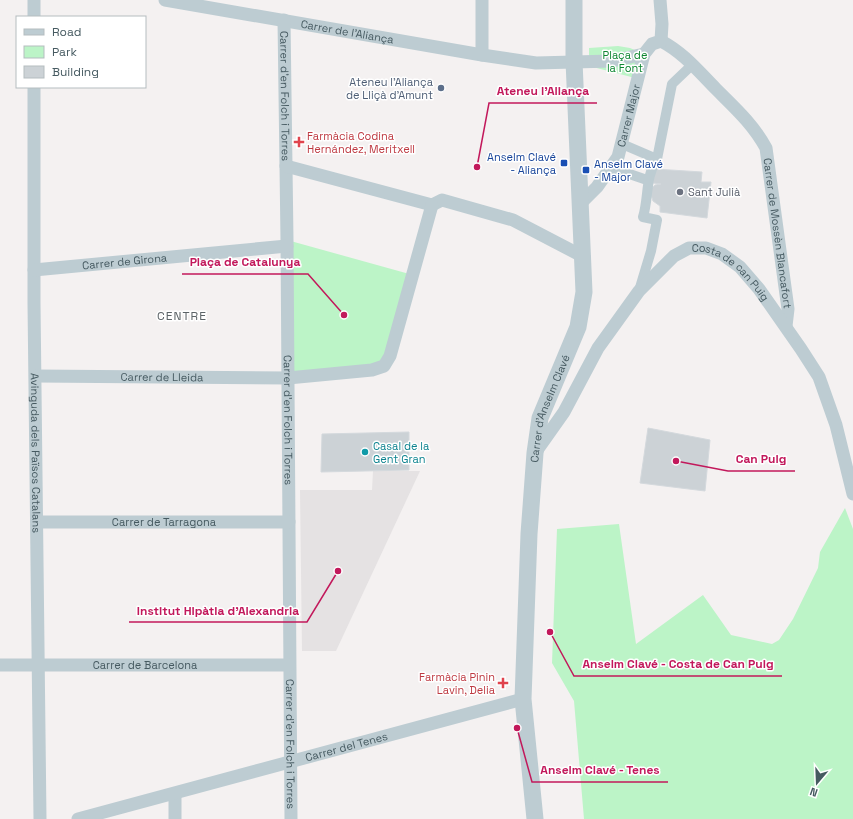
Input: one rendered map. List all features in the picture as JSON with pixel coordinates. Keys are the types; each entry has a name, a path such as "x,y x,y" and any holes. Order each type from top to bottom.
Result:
{"street":[{"path":"34,0 34,16"},
{"name":"Carrer de l'Aliança","path":"165,0 536,63 612,60 644,54"},
{"path":"482,0 482,55"},
{"name":"Carrer d'Anselm Clavé","path":"535,819 523,699 529,534 535,453 540,418 578,327 584,292 584,257 574,61 574,0"},
{"path":"644,54 652,44 661,41 662,24 660,0"},
{"name":"Carrer d'en Folch i Torres","path":"284,20 291,819"},
{"name":"Carrer de Mossèn Blancafort","path":"661,41 692,64 736,108 756,130 766,148 780,238 788,308 786,326"},
{"name":"Carrer Major","path":"581,203 612,168 622,144 644,54"},
{"path":"639,291 651,251 657,220 643,217 647,205 648,180 651,168 657,159 672,84 692,64"},
{"name":"Avinguda dels Països Catalans","path":"34,88 34,270 38,522 40,819"},
{"path":"622,144 657,159"},
{"path":"286,166 432,205 442,200 513,220 584,257"},
{"path":"612,168 648,180"},
{"name":"Carrer de Lleida","path":"36,376 288,378 372,370 384,366 390,356 432,205"},
{"name":"Carrer de Girona","path":"34,270 287,246"},
{"name":"Costa de can Puig","path":"535,453 564,412 598,348 639,291 674,256 689,248 706,248 722,254 740,267 759,289 786,326 819,377 836,425 853,494"},
{"name":"Carrer de Tarragona","path":"38,522 289,522"},
{"name":"Carrer de Barcelona","path":"0,665 290,665"},
{"name":"Carrer del Tenes","path":"78,819 523,699"},
{"path":"175,794 175,819"}],"shaded area":[{"path":"373,471 420,471 336,651 302,651 300,490 372,490"}],"green space":[{"name":"Plaça de la Font","path":"618,46 630,48 644,54 639,79 589,66 589,48"},
{"path":"287,240 413,275 384,366 288,378"},
{"path":"845,508 853,529 853,819 584,819 574,701 552,663 557,529 619,524 636,644 703,595 731,635 772,644 779,640 793,619 818,568 820,552"}],"building":[{"name":"Sant Julià","path":"655,169 702,172 701,182 711,182 707,218 660,212 660,206 653,201 651,195 651,189 655,185 661,184 653,183"},
{"path":"648,428 710,440 705,491 640,483"},
{"name":"Casal de la Gent Gran","path":"409,432 409,470 321,472 322,434"}],"place":[{"name":"Ateneu l'Aliança de Lliçà d'Amunt","path":"441,88"},
{"name":"Farmàcia Codina Hernández, Meritxell","path":"299,142"},
{"name":"Anselm Clavé - Aliança","path":"564,163"},
{"name":"Ateneu l'Aliança","path":"477,167"},
{"name":"Anselm Clavé - Major","path":"586,170"},
{"name":"Sant Julià","path":"680,192"},
{"name":"Plaça de Catalunya","path":"344,315"},
{"name":"Casal de la Gent Gran","path":"365,452"},
{"name":"Can Puig","path":"676,461"},
{"name":"Institut Hipàtia d'Alexandria","path":"338,571"},
{"name":"Anselm Clavé - Costa de Can Puig","path":"550,632"},
{"name":"Farmàcia Pinin Lavin, Delia","path":"503,683"},
{"name":"Anselm Clavé - Tenes","path":"517,728"}],"district":[{"name":"CENTRE","path":"182,316"}]}
